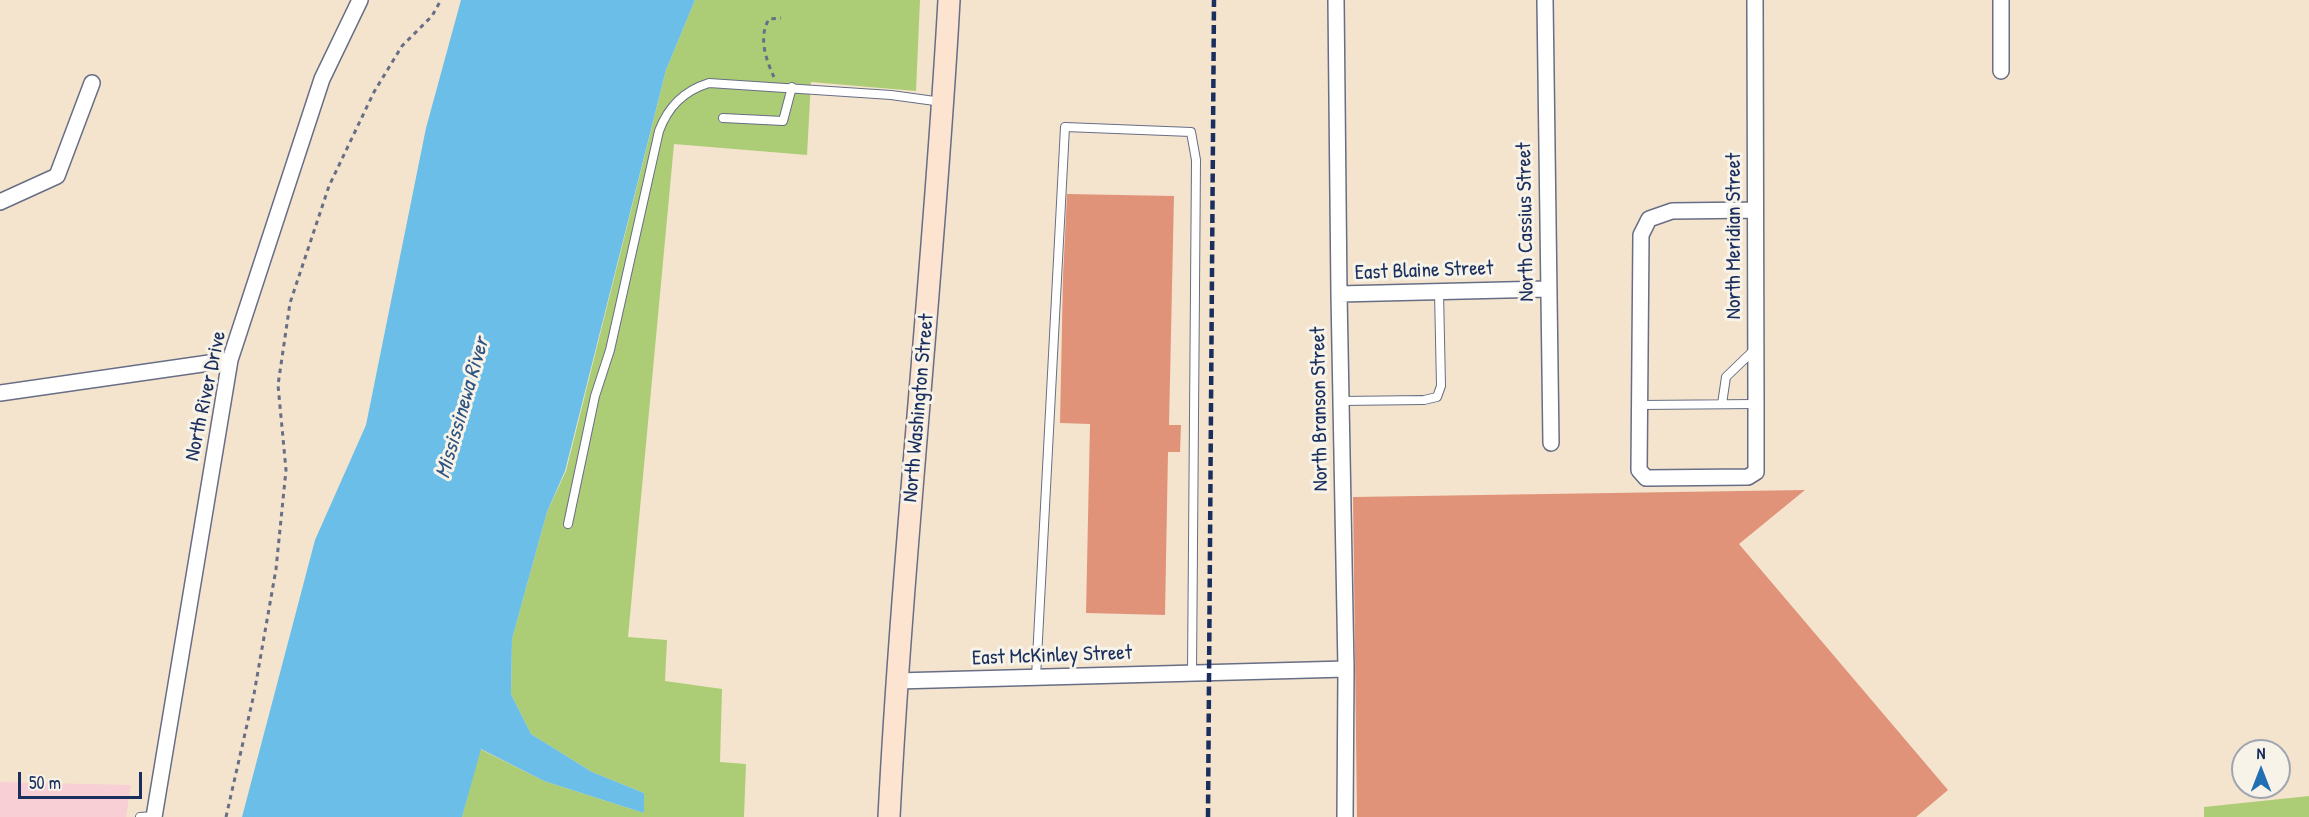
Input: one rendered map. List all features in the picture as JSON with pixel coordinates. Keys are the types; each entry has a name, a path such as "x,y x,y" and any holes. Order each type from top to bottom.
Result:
{"street":[{"name":"North River Drive","path":"150,817 230,360 322,79 360,0"},
{"name":"North Washington Street","path":"889,817 896,681 943,102 949,0"},
{"name":"North Branson Street","path":"1336,0 1346,669 1345,817"},
{"name":"North Cassius Street","path":"1545,0 1547,289 1551,443"},
{"name":"North Meridian Street","path":"1640,405 1639,470 1646,478 1748,477 1756,472 1755,0"},
{"path":"2001,0 2001,71"},
{"path":"0,202 57,176 92,83"},
{"path":"1640,405 1641,235 1649,219 1672,211 1755,210"},
{"name":"East Blaine Street","path":"1339,294 1547,289"},
{"path":"0,393 230,360"},
{"name":"East McKinley Street","path":"896,681 1346,669"}],"lane":[{"path":"568,524 595,396 609,350 659,131 664,118 676,101 694,87 709,83 891,95 943,102"},
{"path":"723,118 783,121 792,87"},
{"path":"1036,677 1065,127 1191,132 1196,160 1192,673"},
{"path":"1341,401 1424,400 1437,397 1442,386 1439,292"},
{"path":"1722,404 1726,377 1755,349"},
{"path":"1640,405 1756,404"}],"path":[{"path":"226,817 254,694 276,569 285,470 278,385 290,303 329,186 374,92 402,46 432,16 441,0"},
{"path":"779,87 764,57 765,26 769,19 781,18"}],"shaded area":[{"path":"0,782 131,785 126,817 0,817"}],"green space":[{"path":"695,0 920,0 916,91 811,82 807,155 674,144 628,637 667,640 665,681 722,689 720,762 746,764 744,817 462,817 480,749 544,781 644,813 644,793 592,772 531,734 511,694 512,639 547,512 566,471 666,70"},
{"path":"2309,796 2309,817 2204,817 2204,807"}],"water":[{"name":"Mississinewa River","path":"461,0 695,0 666,70 565,471 547,512 512,639 511,694 531,734 592,772 644,793 644,813 544,781 481,749 462,817 242,817 315,540 366,425 426,128"}],"building":[{"path":"1067,194 1174,196 1169,425 1181,425 1180,452 1168,452 1165,615 1086,613 1090,424 1060,423"},
{"path":"1805,490 1739,544 1948,790 1916,817 1357,817 1353,497"}],"railway":[{"path":"1208,817 1214,0"}]}
